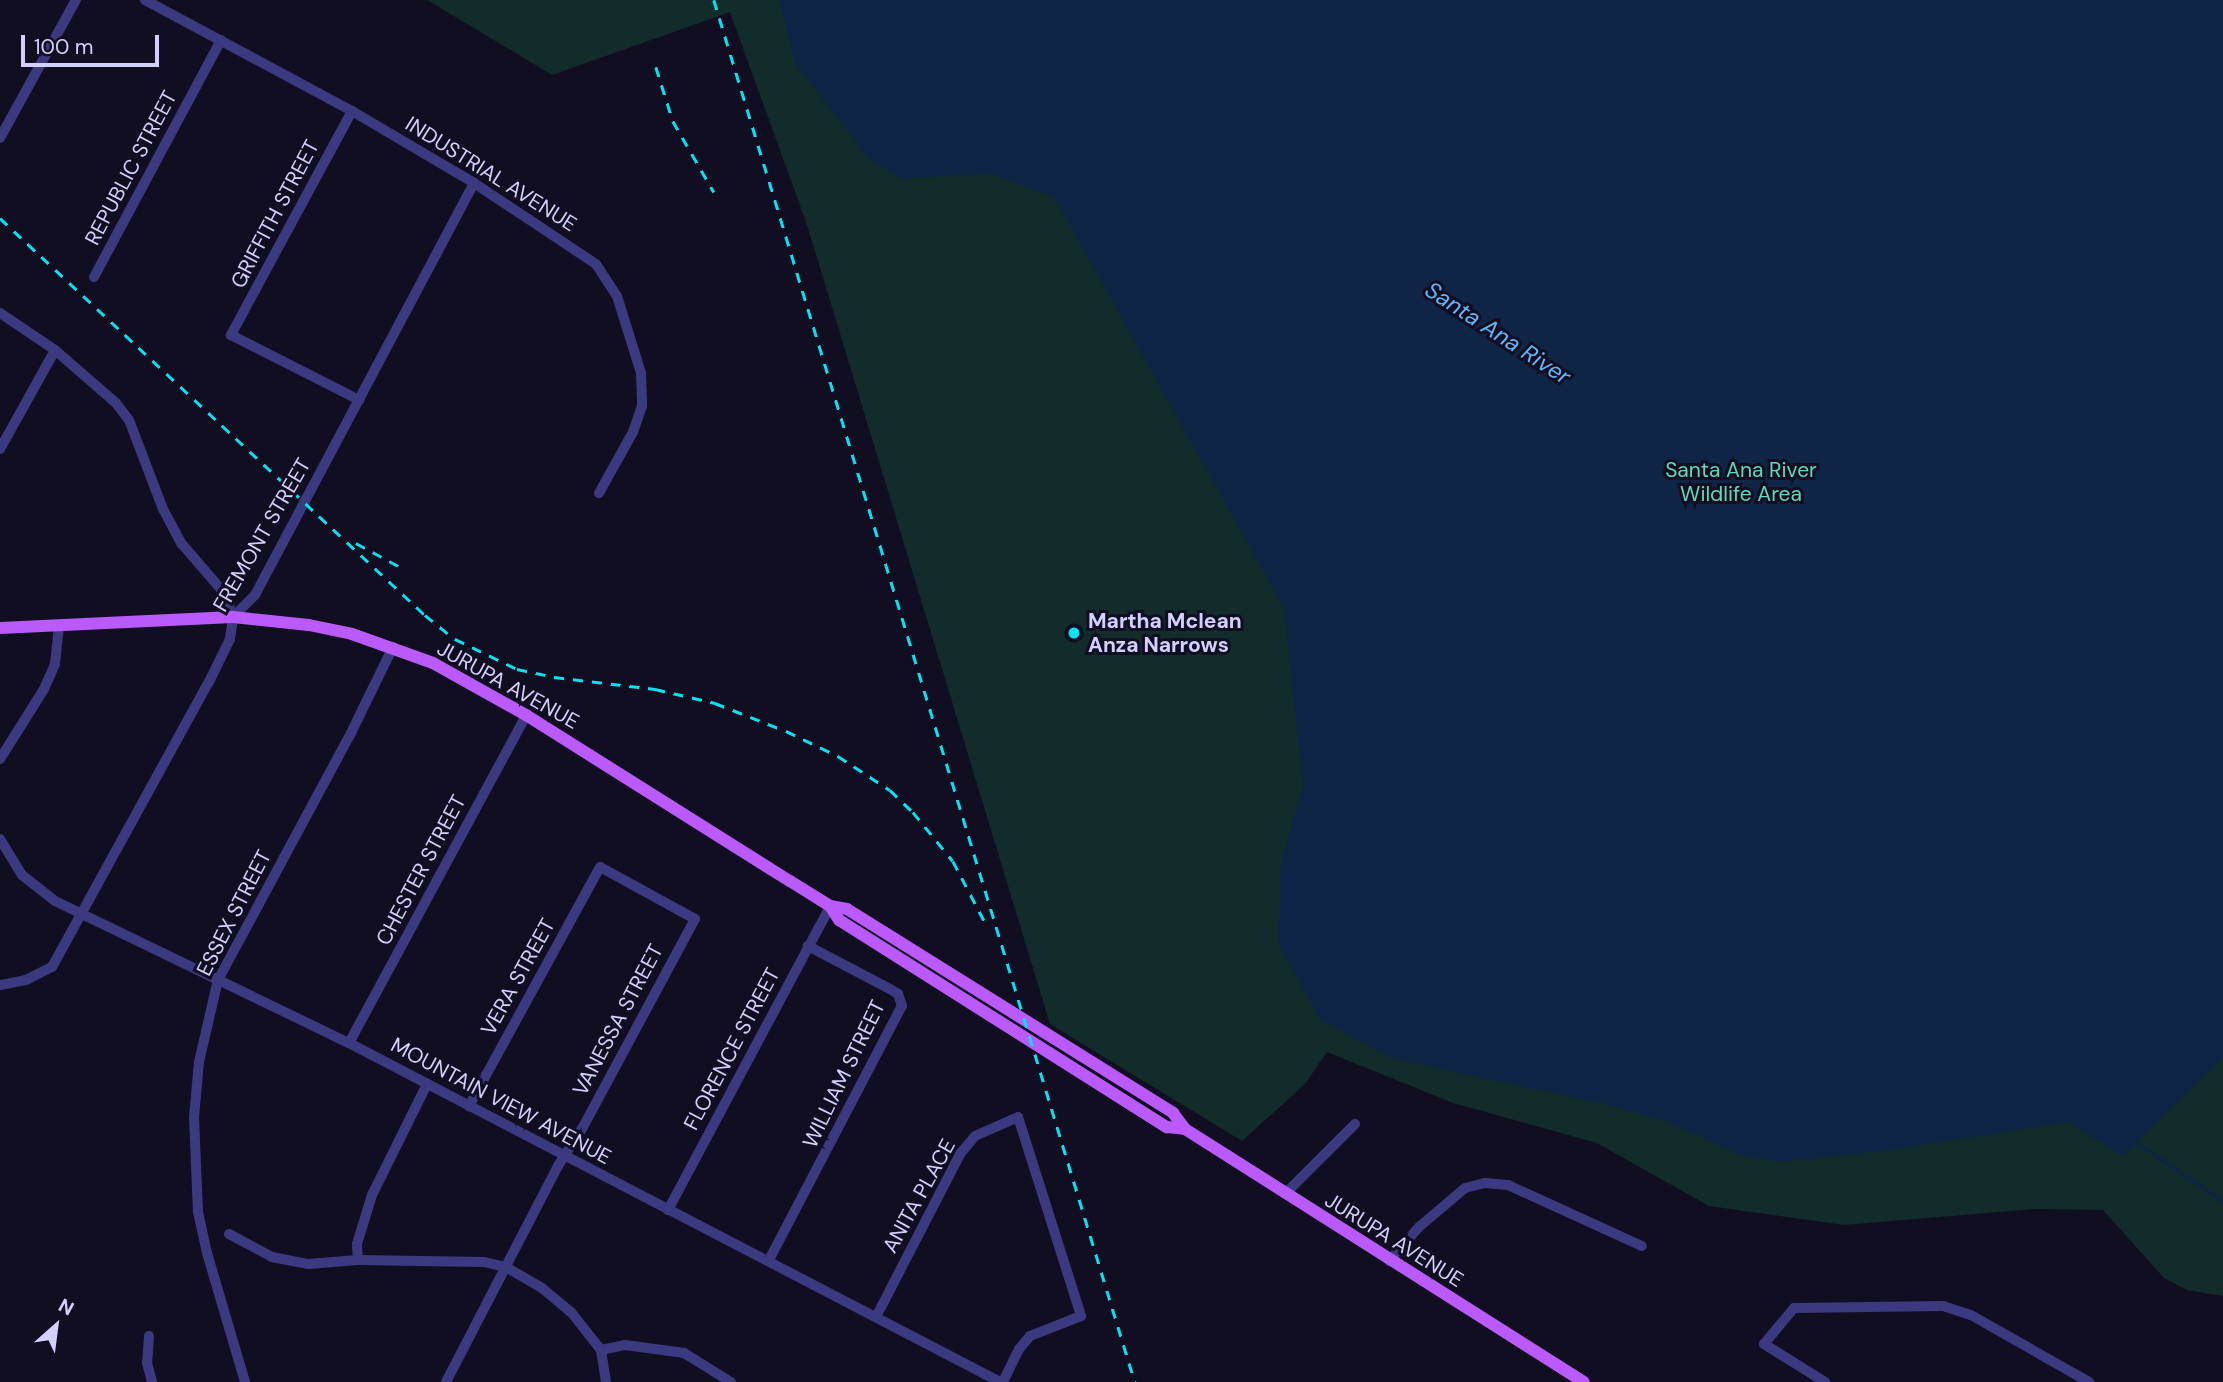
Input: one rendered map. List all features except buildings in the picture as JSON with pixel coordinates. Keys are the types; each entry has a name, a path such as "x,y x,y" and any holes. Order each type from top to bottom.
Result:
{"main road":[{"name":"JURUPA AVENUE","path":"0,628 233,617 309,625 393,648 471,681 830,906 839,920 1155,1120 1167,1127 1185,1129 1389,1261 1584,1382"}],"street":[{"path":"0,138 76,0"},
{"name":"INDUSTRIAL AVENUE","path":"145,0 352,111 474,183 596,264 617,296 641,373 642,406 633,432 599,494"},
{"name":"REPUBLIC STREET","path":"94,277 221,40"},
{"name":"GRIFFITH STREET","path":"352,111 231,335 359,400"},
{"name":"FREMONT STREET","path":"0,985 26,980 52,967 209,682 230,639 233,617 255,595 474,183"},
{"path":"0,313 55,350 100,386 129,420 163,509 182,544 225,594 233,617"},
{"path":"0,449 55,350"},
{"path":"0,759 44,689 57,656 58,626"},
{"name":"ESSEX STREET","path":"245,1382 207,1254 198,1212 194,1165 199,1062 218,980 351,733 393,648"},
{"name":"CHESTER STREET","path":"349,1043 526,715"},
{"name":"MOUNTAIN VIEW AVENUE","path":"0,839 22,875 44,894 349,1043 1002,1382"},
{"name":"VERA STREET","path":"469,1106 600,867"},
{"name":"VANESSA STREET","path":"448,1381 506,1267 695,919 600,867"},
{"name":"FLORENCE STREET","path":"668,1210 830,906"},
{"name":"WILLIAM STREET","path":"769,1260 902,1006 898,994 808,946"},
{"path":"358,1260 357,1244 372,1195 427,1084"},
{"name":"ANITA PLACE","path":"876,1317 960,1154 975,1136 1018,1117 1081,1316 1030,1336 1019,1349 1002,1382"},
{"path":"1286,1194 1356,1124"},
{"path":"1389,1261 1419,1227 1465,1188 1485,1182 1508,1185 1642,1246"},
{"path":"229,1234 272,1257 308,1264 358,1260 484,1262 506,1267 542,1288 571,1312 601,1350 606,1382"},
{"path":"1825,1382 1764,1344 1794,1308 1943,1306 1971,1315 2089,1382"},
{"path":"149,1336 147,1363 152,1382"},
{"path":"601,1350 625,1345 684,1353 731,1382"}],"green space":[{"name":"Santa Ana River","path":"427,0 2223,0 2223,1296 2187,1290 2164,1278 2103,1210 2035,1209 1844,1225 1709,1206 1597,1143 1453,1103 1327,1052 1305,1084 1242,1141 1050,1024 807,225 730,12 552,75"}],"water":[{"name":"Santa Ana River","path":"779,0 2223,0 2223,1058 2122,1156 2069,1122 1896,1149 1782,1162 1741,1156 1670,1122 1604,1104 1391,1058 1320,1019 1279,945 1280,867 1303,785 1284,608 1054,197 990,173 902,179 868,158 795,63"}],"waterway":[{"path":"2136,1142 2223,1201"}],"railway":[{"path":"714,0 1135,1382"},
{"path":"656,67 673,121 714,192"},
{"path":"0,218 425,615 455,639 517,669 554,677 655,689 715,703 786,731 838,756 890,790 913,812 953,861 987,926"},
{"path":"356,543 402,568"}],"place":[{"name":"Martha Mclean Anza Narrows","path":"1074,633"}],"park label":[{"name":"Santa Ana River Wildlife Area","path":"1741,482"}]}
